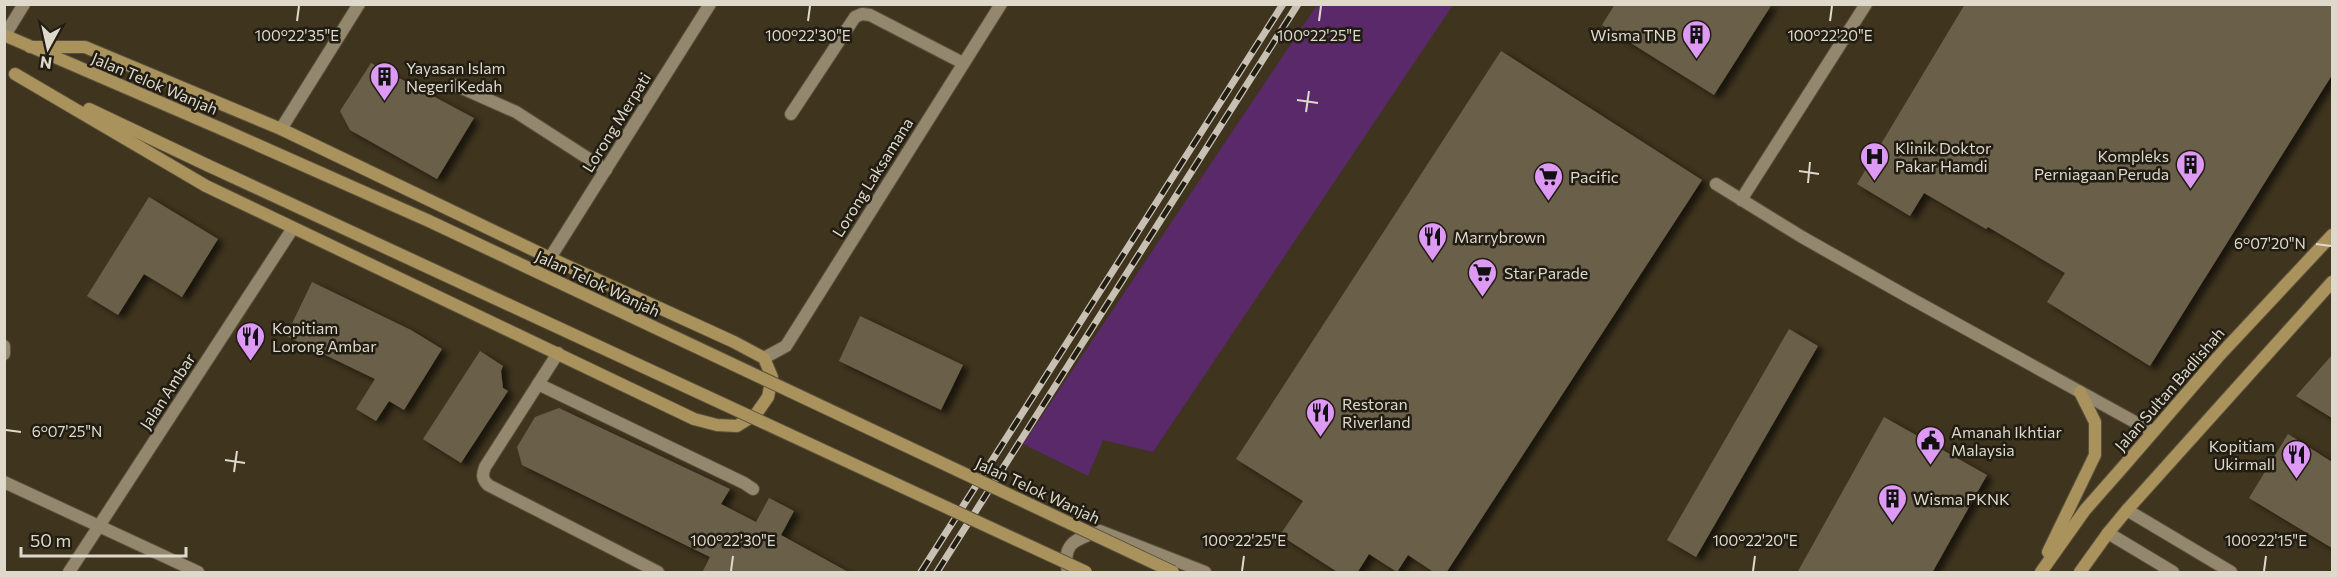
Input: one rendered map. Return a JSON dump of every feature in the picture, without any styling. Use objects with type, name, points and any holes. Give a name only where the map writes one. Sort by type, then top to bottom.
[{"type":"main road","name":"Jalan Telok Wanjah","points":[[5,35],[429,221],[1173,573]]},
{"type":"main road","points":[[10,72],[206,186],[694,418],[717,425],[736,426],[756,414],[768,397],[772,377],[764,358],[281,129],[85,47],[30,47]]},
{"type":"main road","points":[[10,72],[1086,573]]},
{"type":"main road","name":"Jalan Sultan Badlishah","points":[[2040,573],[2085,510],[2218,357],[2332,235]]},
{"type":"main road","points":[[2080,573],[2127,510],[2332,282]]},
{"type":"main road","points":[[2040,573],[2095,455],[2095,422],[2080,392]]},
{"type":"street","points":[[5,35],[24,4]]},
{"type":"street","points":[[281,129],[359,4]]},
{"type":"street","name":"Lorong Merpati","points":[[550,258],[710,4]]},
{"type":"street","name":"Lorong Laksamana","points":[[764,358],[786,346],[1001,4]]},
{"type":"street","points":[[1741,200],[1866,4]]},
{"type":"street","points":[[791,114],[855,17],[862,14],[870,15],[963,63]]},
{"type":"street","points":[[455,85],[516,112],[606,170]]},
{"type":"street","points":[[1716,184],[1871,276],[2153,432]]},
{"type":"street","name":"Jalan Ambar","points":[[69,573],[293,228]]},
{"type":"street","points":[[4,346],[4,354]]},
{"type":"street","points":[[558,353],[485,467],[482,477],[484,481],[499,491],[658,573]]},
{"type":"street","points":[[538,384],[753,489]]},
{"type":"street","points":[[4,482],[198,573]]},
{"type":"street","points":[[2127,510],[2232,573]]},
{"type":"street","points":[[1068,573],[1065,560],[1068,550],[1076,539],[1100,531],[1205,573]]},
{"type":"street","points":[[2108,533],[2173,573]]},
{"type":"shaded area","points":[[1317,5],[1453,5],[1153,452],[1103,440],[1088,476],[1023,444]]},
{"type":"building","name":"Wisma TNB","points":[[1615,4],[1772,4],[1714,95],[1602,25]]},
{"type":"building","points":[[1965,4],[2332,4],[2332,75],[2150,366],[2047,302],[2065,273],[1988,227],[1986,229],[1924,193],[1910,216],[1857,184]]},
{"type":"building","name":"Star Parade","points":[[1501,51],[1702,180],[1446,573],[1435,573],[1408,555],[1397,572],[1369,554],[1357,573],[1339,573],[1280,535],[1303,501],[1236,459]]},
{"type":"building","points":[[371,63],[474,118],[437,179],[350,130],[340,111]]},
{"type":"building","points":[[149,197],[218,239],[182,297],[144,274],[118,315],[87,296]]},
{"type":"building","points":[[312,282],[411,330],[442,349],[404,410],[389,401],[376,421],[356,409],[375,379],[286,336]]},
{"type":"building","points":[[860,316],[963,365],[941,410],[839,361]]},
{"type":"building","points":[[1789,329],[1818,346],[1696,557],[1667,540]]},
{"type":"building","points":[[480,351],[503,366],[501,371],[503,388],[508,391],[461,463],[423,439]]},
{"type":"building","points":[[2332,355],[2332,418],[2296,396]]},
{"type":"building","points":[[559,408],[730,489],[721,504],[756,522],[769,498],[794,511],[781,535],[850,573],[702,573],[710,557],[522,465],[517,447],[535,417]]},
{"type":"building","name":"Wisma PKNK","points":[[1884,417],[1987,475],[1932,573],[1797,573]]},
{"type":"building","name":"Kopitiam Ukirmall","points":[[2288,434],[2332,462],[2332,548],[2249,498]]},
{"type":"railway","points":[[921,572],[1283,4]]},
{"type":"railway","points":[[937,572],[1298,4]]},
{"type":"place","name":"Wisma TNB","points":[[1697,60]]},
{"type":"place","name":"Yayasan Islam Negeri Kedah","points":[[385,102]]},
{"type":"place","name":"Klinik Doktor Pakar Hamdi","points":[[1874,182]]},
{"type":"place","name":"Kompleks Perniagaan Peruda","points":[[2190,190]]},
{"type":"place","name":"Pacific","points":[[1549,202]]},
{"type":"place","name":"Marrybrown","points":[[1433,262]]},
{"type":"place","name":"Star Parade","points":[[1483,298]]},
{"type":"place","name":"Kopitiam Lorong Ambar","points":[[251,362]]},
{"type":"place","name":"Restoran Riverland","points":[[1321,438]]},
{"type":"place","name":"Amanah Ikhtiar Malaysia","points":[[1930,466]]},
{"type":"place","name":"Kopitiam Ukirmall","points":[[2296,480]]},
{"type":"place","name":"Wisma PKNK","points":[[1892,524]]}]
